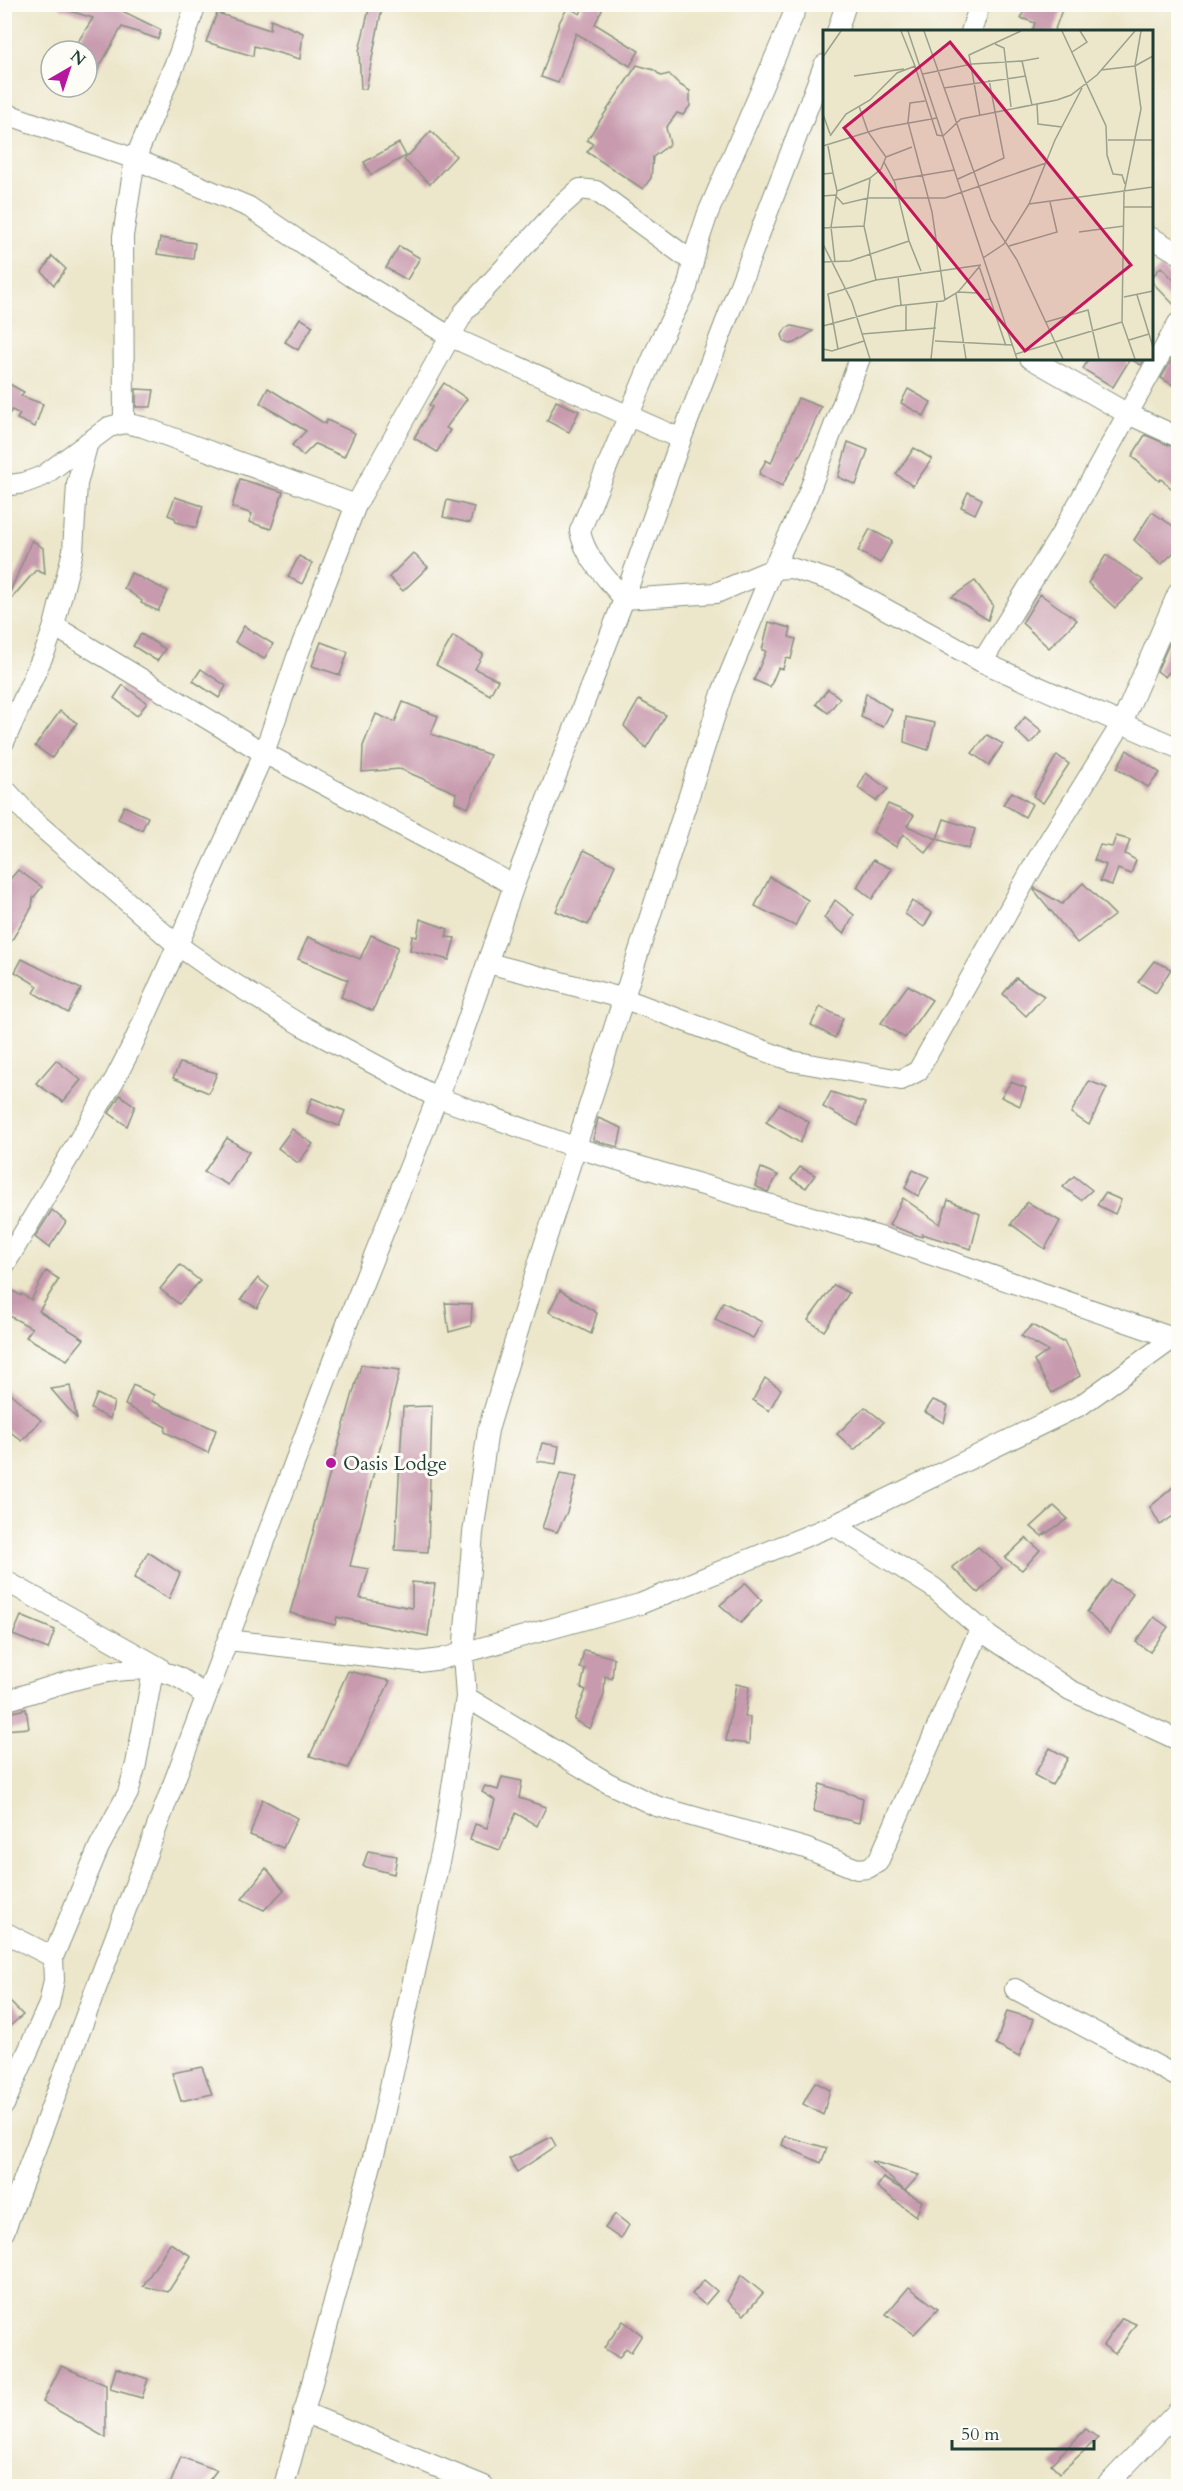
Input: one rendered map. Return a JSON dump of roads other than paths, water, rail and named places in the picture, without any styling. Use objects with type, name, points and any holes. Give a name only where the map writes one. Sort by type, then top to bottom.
[{"type":"street","points":[[123,423],[123,236],[135,159],[179,54],[196,4]]},
{"type":"street","points":[[624,599],[591,559],[582,545],[580,531],[660,341],[687,288],[708,213],[798,4]]},
{"type":"street","points":[[838,30],[846,4]]},
{"type":"street","points":[[972,30],[980,4]]},
{"type":"street","points":[[4,2232],[205,1695],[488,963],[514,885],[624,599],[681,439],[823,70]]},
{"type":"street","points":[[4,113],[135,159],[249,207],[351,276],[449,336],[681,439]]},
{"type":"street","points":[[4,1266],[115,1079],[133,1044],[176,944],[264,753],[297,657],[356,505],[449,336],[471,304],[560,207],[580,189],[596,191],[693,262]]},
{"type":"street","points":[[1153,239],[1179,253]]},
{"type":"street","points":[[982,662],[1063,531],[1179,323]]},
{"type":"street","points":[[284,2487],[381,2128],[444,1839],[466,1696],[463,1654],[473,1533],[488,1430],[723,690],[773,569],[808,494],[859,360]]},
{"type":"street","points":[[1034,360],[1128,414],[1179,437]]},
{"type":"street","points":[[4,486],[24,483],[43,476],[109,427],[123,423],[142,427],[356,505]]},
{"type":"street","points":[[4,742],[46,650],[54,626],[73,551],[77,484],[88,442]]},
{"type":"street","points":[[624,599],[716,593],[773,569],[791,568],[811,572],[836,582],[982,662],[1179,748]]},
{"type":"street","points":[[488,963],[625,999],[792,1061],[902,1080],[909,1077],[918,1071],[1037,860],[1122,723],[1179,593]]},
{"type":"street","points":[[54,626],[264,753],[514,885]]},
{"type":"street","points":[[4,788],[32,819],[176,944],[217,973],[301,1025],[436,1097],[577,1148],[880,1237],[1176,1337]]},
{"type":"street","points":[[228,1640],[419,1662],[463,1654],[640,1604],[834,1525],[1081,1406],[1176,1337]]},
{"type":"street","points":[[834,1525],[934,1588],[990,1636],[1070,1690],[1179,1740]]},
{"type":"street","points":[[4,1580],[205,1695]]},
{"type":"street","points":[[466,1696],[608,1783],[656,1806],[805,1848],[857,1869],[868,1868],[878,1862],[981,1627]]},
{"type":"street","points":[[4,1701],[107,1672],[127,1669],[175,1676]]},
{"type":"street","points":[[4,2105],[48,2004],[54,1980],[52,1958],[99,1847],[128,1793],[136,1764],[153,1671]]},
{"type":"street","points":[[4,1932],[52,1958]]},
{"type":"street","points":[[1015,1989],[1179,2077]]},
{"type":"street","points":[[1106,2487],[1179,2411]]},
{"type":"street","points":[[303,2412],[484,2487]]},
{"type":"place","name":"Oasis Lodge","points":[[331,1463]]}]
